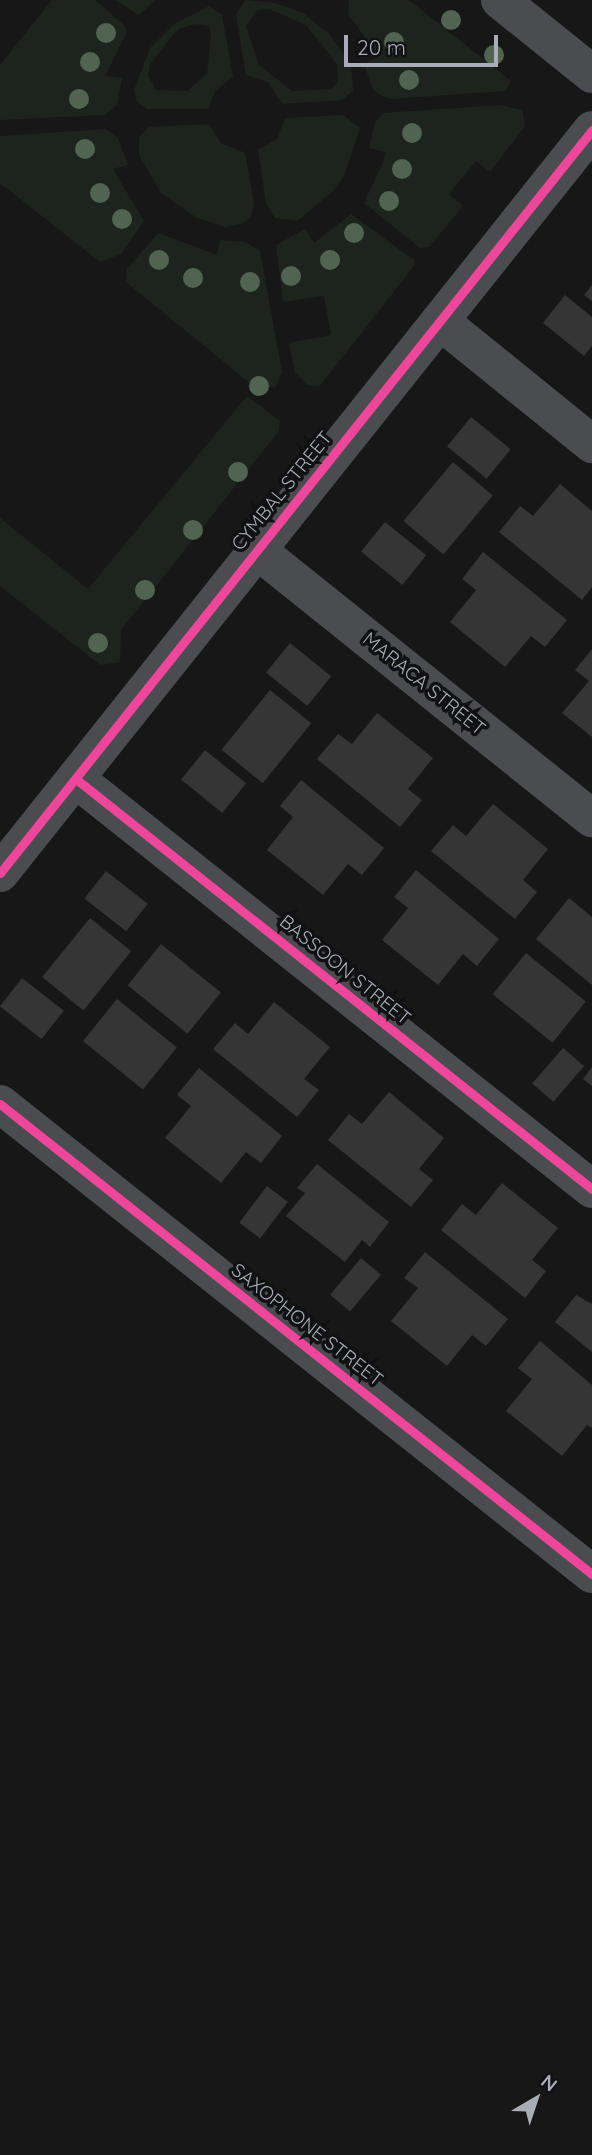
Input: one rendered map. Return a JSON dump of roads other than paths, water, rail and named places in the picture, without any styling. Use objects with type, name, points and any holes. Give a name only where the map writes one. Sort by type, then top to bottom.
[{"type":"street","points":[[500,0],[592,74]]},
{"type":"street","name":"CYMBAL STREET","points":[[0,873],[592,130]]},
{"type":"street","points":[[440,321],[592,444]]},
{"type":"street","name":"MARACA STREET","points":[[257,550],[592,818]]},
{"type":"street","name":"BASSOON STREET","points":[[76,779],[592,1189]]},
{"type":"street","name":"SAXOPHONE STREET","points":[[0,1104],[592,1574]]}]
